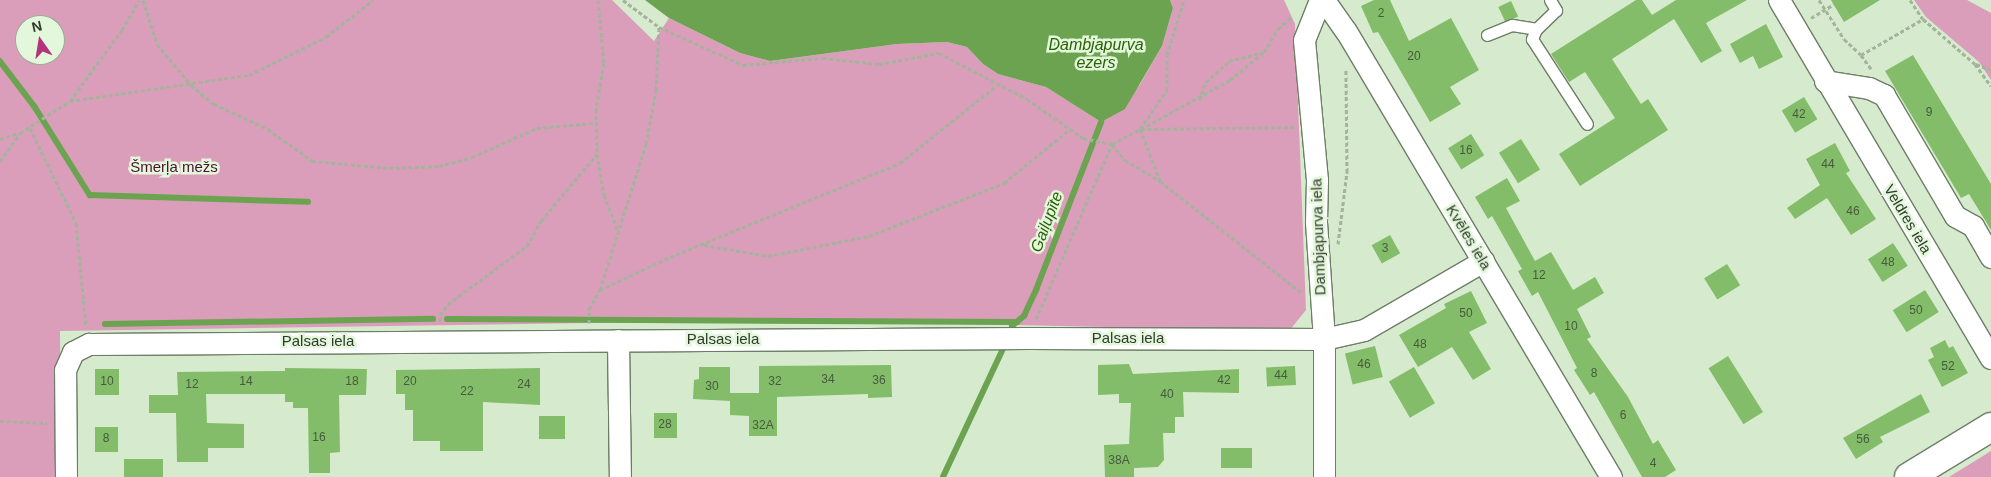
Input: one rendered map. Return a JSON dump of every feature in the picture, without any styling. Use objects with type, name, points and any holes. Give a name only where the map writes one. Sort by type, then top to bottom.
[{"type":"street","name":"Dambjapurva iela","points":[[1320,0],[1304,40],[1317,180],[1320,308],[1324,339],[1324,477]]},
{"type":"street","name":"Kvēles iela","points":[[1324,0],[1346,31],[1611,477]]},
{"type":"street","name":"Veldres iela","points":[[1779,0],[1825,81],[1991,358]]},
{"type":"street","points":[[1825,81],[1879,91],[1955,216],[1973,226],[1991,257]]},
{"type":"street","name":"Palsas iela","points":[[89,344],[1028,338],[1324,339],[1364,330],[1483,261]]},
{"type":"street","points":[[618,340],[620,477]]},
{"type":"street","points":[[66,477],[67,360],[73,352],[89,344]]},
{"type":"street","points":[[1909,477],[1991,427]]},
{"type":"lane","points":[[1550,0],[1556,10],[1536,29],[1532,39],[1587,124]]},
{"type":"lane","points":[[1487,36],[1512,25],[1536,29]]},
{"type":"path","points":[[0,139],[30,128],[70,101],[122,30],[139,0]]},
{"type":"path","points":[[142,0],[157,44],[191,85],[214,104],[268,129],[312,161],[356,167],[439,166],[472,157],[537,128],[596,123]]},
{"type":"path","points":[[70,101],[191,85],[249,75],[326,37],[373,0]]},
{"type":"path","points":[[598,0],[604,63],[596,123],[597,154],[604,196],[619,234]]},
{"type":"path","points":[[623,0],[659,27],[743,65],[822,58],[879,64],[939,54],[1027,98],[1069,130],[1083,138],[1102,144],[1112,144],[1198,100],[1264,52],[1278,29],[1297,12]]},
{"type":"path","points":[[1140,130],[1167,90],[1166,55],[1184,0]]},
{"type":"path","points":[[1819,0],[1844,39],[1862,55],[1878,79],[1879,91]]},
{"type":"path","points":[[1910,0],[1924,19],[1975,64],[1991,86]]},
{"type":"path","points":[[1795,27],[1834,4]]},
{"type":"path","points":[[1862,55],[1924,19]]},
{"type":"path","points":[[589,327],[589,309],[600,290],[646,144],[656,90],[659,27]]},
{"type":"path","points":[[1338,248],[1347,172],[1346,31]]},
{"type":"path","points":[[1198,100],[1206,82],[1229,60],[1264,52]]},
{"type":"path","points":[[1975,64],[1991,70]]},
{"type":"path","points":[[600,290],[702,244],[900,164],[998,85]]},
{"type":"path","points":[[1140,130],[1231,130],[1312,126]]},
{"type":"path","points":[[30,128],[76,223],[89,344]]},
{"type":"path","points":[[702,244],[768,256],[869,236],[1004,183],[1069,130]]},
{"type":"path","points":[[1140,130],[1160,181]]},
{"type":"path","points":[[0,160],[20,133]]},
{"type":"path","points":[[1112,144],[1125,160],[1160,181],[1320,308]]},
{"type":"path","points":[[1028,338],[1112,144]]},
{"type":"path","points":[[440,341],[440,315],[448,304],[527,246],[541,221],[597,154]]},
{"type":"path","points":[[0,421],[66,424]]},
{"type":"green space","name":"Šmerļa mežs","points":[[0,0],[612,0],[654,41],[669,18],[740,53],[770,61],[897,44],[947,42],[967,47],[983,64],[998,74],[1046,87],[1101,122],[1139,86],[1162,46],[1173,8],[1170,0],[1284,0],[1295,24],[1306,310],[1289,331],[780,320],[60,331],[61,477],[0,477]]},
{"type":"green space","points":[[1914,0],[1967,0],[1991,13],[1991,80],[1979,62],[1926,17]]},
{"type":"green space","points":[[1991,451],[1991,477],[1949,477]]},
{"type":"water","name":"Dambjapurva ezers","points":[[645,0],[1170,0],[1173,8],[1162,46],[1125,109],[1101,122],[1046,87],[998,74],[983,64],[967,47],[947,42],[897,44],[770,61],[740,53],[669,18]]},
{"type":"building","points":[[1374,0],[1390,0],[1409,41],[1451,18],[1479,70],[1450,87],[1461,104],[1430,122],[1378,32],[1373,33],[1361,6]]},
{"type":"building","points":[[1636,0],[1642,0],[1652,15],[1676,0],[1747,0],[1706,23],[1722,51],[1701,63],[1674,19],[1612,59],[1641,104],[1648,99],[1668,130],[1580,186],[1559,154],[1615,118],[1585,72],[1569,82],[1551,54]]},
{"type":"building","points":[[1831,0],[1880,0],[1844,22]]},
{"type":"building","points":[[1511,1],[1518,16],[1505,22],[1498,7]]},
{"type":"building","points":[[1766,24],[1783,57],[1759,69],[1753,56],[1740,63],[1730,44]]},
{"type":"building","points":[[1913,55],[1991,184],[1991,230],[1969,194],[1961,198],[1885,71]]},
{"type":"building","points":[[1804,97],[1817,119],[1795,133],[1782,110]]},
{"type":"building","points":[[1471,134],[1484,155],[1461,170],[1448,148]]},
{"type":"building","points":[[1521,139],[1540,170],[1518,183],[1499,153]]},
{"type":"building","points":[[1835,143],[1850,171],[1846,173],[1876,219],[1851,235],[1827,198],[1795,219],[1787,208],[1820,185],[1806,159]]},
{"type":"building","points":[[1507,178],[1520,201],[1506,208],[1535,261],[1551,252],[1573,290],[1595,277],[1604,293],[1577,309],[1591,337],[1587,339],[1628,397],[1653,444],[1658,440],[1676,470],[1665,477],[1642,477],[1594,392],[1590,395],[1574,370],[1577,368],[1538,292],[1532,296],[1518,271],[1522,269],[1492,216],[1488,219],[1475,197]]},
{"type":"building","points":[[1390,235],[1400,253],[1382,264],[1372,245]]},
{"type":"building","points":[[1893,243],[1908,266],[1883,282],[1868,259]]},
{"type":"building","points":[[1727,264],[1740,285],[1717,300],[1704,278]]},
{"type":"building","points":[[1925,290],[1939,312],[1907,332],[1893,310]]},
{"type":"building","points":[[1471,291],[1487,323],[1469,332],[1491,369],[1473,380],[1452,347],[1418,367],[1399,335],[1446,308],[1444,304]]},
{"type":"building","points":[[1945,340],[1949,348],[1953,346],[1968,373],[1942,387],[1928,360],[1934,357],[1930,348]]},
{"type":"building","points":[[1375,346],[1383,377],[1353,385],[1345,353]]},
{"type":"building","points":[[1728,356],[1763,412],[1743,424],[1708,368]]},
{"type":"building","points":[[1129,364],[1133,374],[1239,369],[1239,393],[1183,392],[1184,417],[1175,417],[1175,433],[1163,433],[1164,460],[1158,467],[1134,468],[1134,477],[1105,477],[1104,445],[1129,444],[1131,403],[1119,403],[1119,394],[1098,395],[1098,365]]},
{"type":"building","points":[[891,365],[892,397],[868,398],[868,394],[777,397],[777,436],[749,436],[749,416],[730,415],[730,393],[759,393],[759,366]]},
{"type":"building","points":[[1295,366],[1296,385],[1267,386],[1266,368]]},
{"type":"building","points":[[699,367],[730,367],[730,401],[693,399],[694,380],[699,379]]},
{"type":"building","points":[[1414,367],[1435,403],[1410,418],[1389,382]]},
{"type":"building","points":[[285,368],[367,369],[366,395],[339,395],[340,452],[330,453],[330,473],[309,473],[308,408],[293,408],[293,402],[285,402],[285,394],[206,394],[207,423],[244,424],[244,448],[208,448],[208,462],[177,462],[176,413],[149,413],[149,395],[178,395],[177,372],[285,371]]},
{"type":"building","points":[[540,368],[540,405],[483,402],[483,451],[440,451],[440,441],[413,441],[413,410],[405,410],[405,394],[396,394],[396,370]]},
{"type":"building","points":[[95,369],[119,369],[119,395],[95,395]]},
{"type":"building","points":[[1921,394],[1930,412],[1880,437],[1883,442],[1856,459],[1843,438]]},
{"type":"building","points":[[654,413],[677,413],[677,438],[654,438]]},
{"type":"building","points":[[539,416],[565,416],[565,439],[539,439]]},
{"type":"building","points":[[95,427],[118,427],[118,452],[95,452]]},
{"type":"building","points":[[1221,448],[1252,448],[1252,468],[1221,468]]},
{"type":"building","points":[[124,459],[163,459],[163,477],[124,477]]},
{"type":"waterway","points":[[0,61],[35,107],[90,195],[308,202]]},
{"type":"waterway","name":"Gaiļupīte","points":[[1012,326],[1024,316],[1036,290],[1101,122]]},
{"type":"waterway","points":[[105,324],[433,319]]},
{"type":"waterway","points":[[447,319],[1017,322]]},
{"type":"waterway","name":"Gaiļupīte","points":[[943,477],[1003,349]]}]
